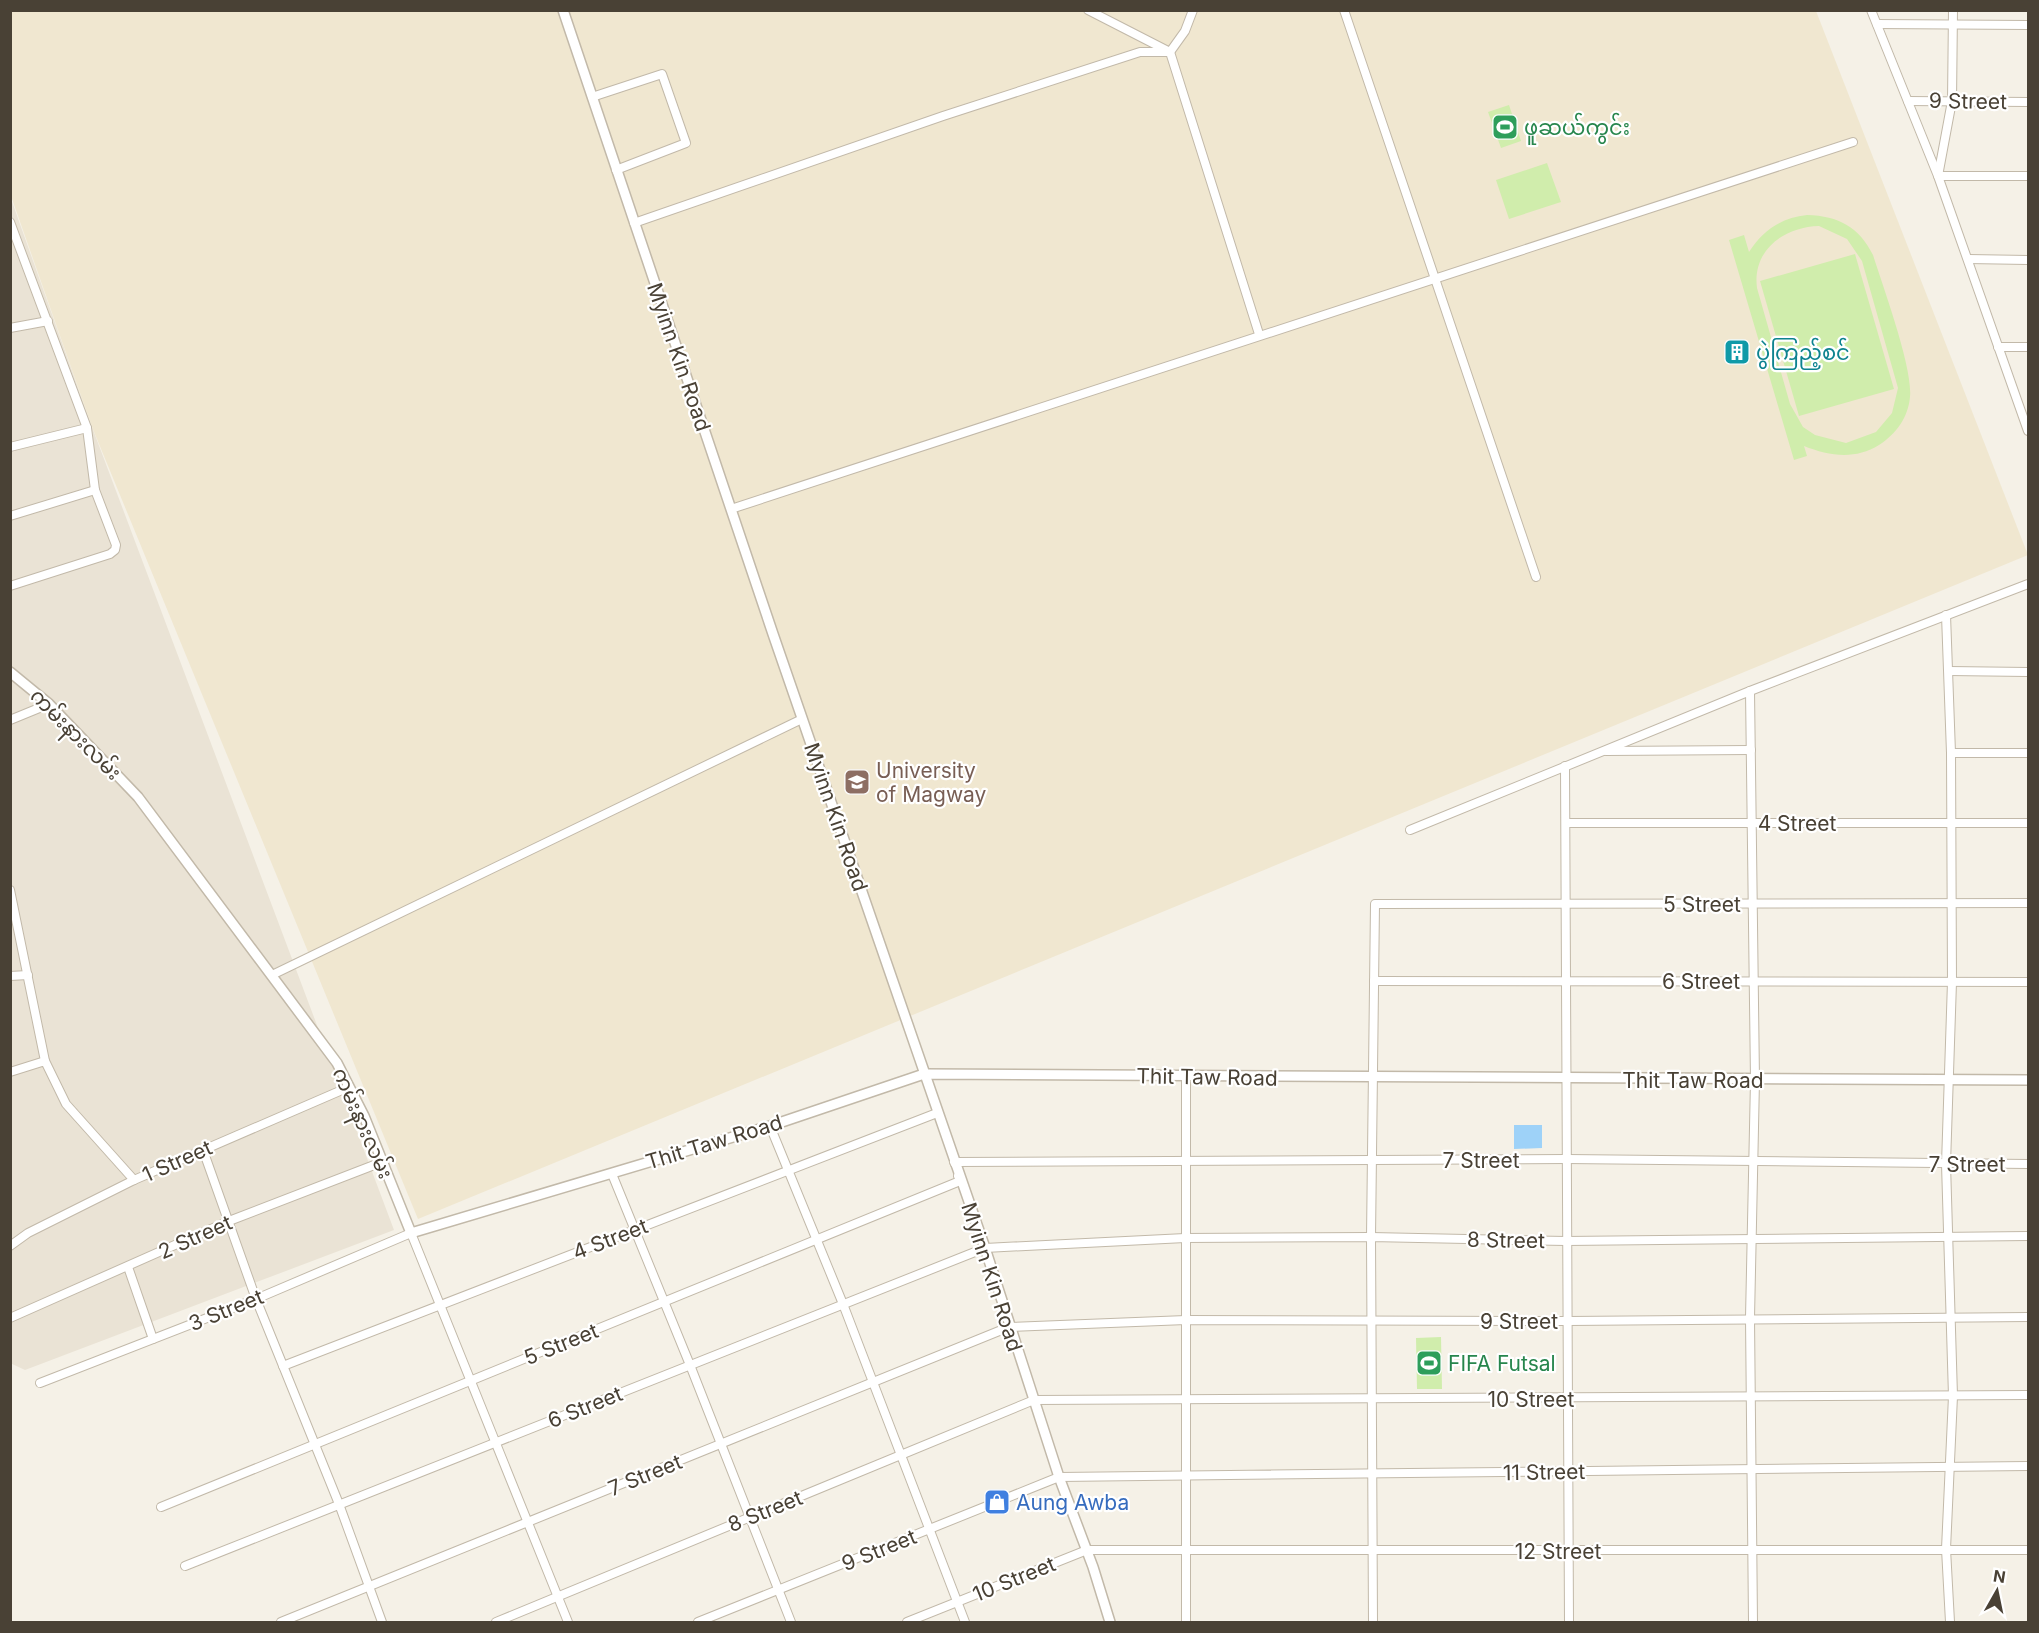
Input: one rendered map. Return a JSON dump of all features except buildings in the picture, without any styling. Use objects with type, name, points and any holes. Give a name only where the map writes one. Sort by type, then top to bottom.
[{"type":"street","name":"Myinn Kin Road","points":[[562,10],[954,1162]]},
{"type":"street","points":[[1088,10],[1170,52],[1259,334]]},
{"type":"street","points":[[1170,52],[1185,31],[1193,10]]},
{"type":"street","points":[[1344,10],[1536,577]]},
{"type":"street","points":[[1871,10],[1938,176],[2028,431]]},
{"type":"street","points":[[1938,176],[1952,101],[1953,10]]},
{"type":"street","points":[[1877,24],[2028,25]]},
{"type":"street","points":[[634,223],[943,116],[1140,52],[1170,52]]},
{"type":"street","points":[[592,97],[662,74],[686,143],[616,170]]},
{"type":"street","name":"9 Street","points":[[1908,101],[2028,102]]},
{"type":"street","points":[[731,509],[1435,276],[1853,142]]},
{"type":"street","points":[[1938,176],[2028,176]]},
{"type":"street","points":[[10,222],[87,428],[95,490],[116,545],[115,550],[10,586]]},
{"type":"street","points":[[1968,259],[2028,260]]},
{"type":"street","points":[[10,328],[48,321]]},
{"type":"street","points":[[1998,347],[2028,347]]},
{"type":"street","points":[[10,447],[87,428]]},
{"type":"street","points":[[10,516],[95,490]]},
{"type":"street","points":[[1410,830],[1750,691],[2028,584]]},
{"type":"street","points":[[1947,615],[1952,903],[1952,982],[1946,1164],[1953,1396],[1947,1466],[1946,1549],[1950,1623]]},
{"type":"street","points":[[1949,671],[2028,672]]},
{"type":"street","name":"ကမ်းနားလမ်း","points":[[10,672],[49,704],[138,797],[337,1063],[382,1162],[469,1381],[497,1442],[568,1623]]},
{"type":"street","points":[[1750,691],[1755,1080],[1750,1318],[1753,1623]]},
{"type":"street","points":[[10,720],[49,704]]},
{"type":"street","points":[[272,975],[802,719]]},
{"type":"street","points":[[1602,752],[1751,750]]},
{"type":"street","points":[[1951,753],[2028,753]]},
{"type":"street","points":[[1565,766],[1569,1623]]},
{"type":"street","name":"4 Street","points":[[1566,823],[2028,823]]},
{"type":"street","points":[[10,890],[45,1060],[66,1104],[134,1180]]},
{"type":"street","name":"5 Street","points":[[1374,981],[1375,904],[2028,903]]},
{"type":"street","points":[[10,976],[28,975]]},
{"type":"street","points":[[1372,1623],[1371,1237],[1374,981]]},
{"type":"street","name":"6 Street","points":[[1374,981],[2028,982]]},
{"type":"street","points":[[10,1072],[45,1060]]},
{"type":"street","name":"Thit Taw Road","points":[[411,1233],[770,1126],[924,1074],[2028,1080]]},
{"type":"street","points":[[1186,1077],[1186,1623]]},
{"type":"street","name":"1 Street","points":[[10,1246],[28,1233],[134,1180],[349,1087]]},
{"type":"street","name":"4 Street","points":[[282,1366],[937,1113]]},
{"type":"street","points":[[770,1126],[843,1304],[965,1623]]},
{"type":"street","points":[[203,1150],[256,1299],[339,1504],[382,1623]]},
{"type":"street","name":"7 Street","points":[[954,1162],[1567,1160],[2028,1164]]},
{"type":"street","name":"2 Street","points":[[11,1319],[229,1221],[382,1162]]},
{"type":"street","points":[[954,1162],[960,1181]]},
{"type":"street","points":[[612,1174],[791,1623]]},
{"type":"street","name":"Myinn Kin Road","points":[[960,1181],[985,1248],[1009,1327],[1059,1477],[1087,1550],[1110,1623]]},
{"type":"street","name":"5 Street","points":[[161,1507],[960,1181]]},
{"type":"street","name":"3 Street","points":[[40,1383],[256,1299],[411,1233]]},
{"type":"street","name":"8 Street","points":[[985,1248],[1185,1238],[1371,1237],[1566,1241],[2028,1236]]},
{"type":"street","name":"6 Street","points":[[185,1566],[985,1248]]},
{"type":"street","points":[[128,1267],[153,1339]]},
{"type":"street","name":"9 Street","points":[[1009,1327],[1186,1320],[1568,1321],[2028,1317]]},
{"type":"street","name":"7 Street","points":[[281,1623],[1009,1327]]},
{"type":"street","name":"10 Street","points":[[1034,1400],[2028,1395]]},
{"type":"street","name":"8 Street","points":[[496,1623],[1034,1400]]},
{"type":"street","name":"11 Street","points":[[1059,1477],[2028,1466]]},
{"type":"street","name":"9 Street","points":[[698,1623],[1059,1477]]},
{"type":"street","name":"10 Street","points":[[907,1623],[1087,1550]]},
{"type":"street","name":"12 Street","points":[[1087,1550],[2028,1550]]},
{"type":"shaded area","name":"University of Magway","points":[[10,11],[1816,11],[2028,555],[418,1219],[92,427],[11,196]]},
{"type":"shaded area","points":[[10,196],[92,427],[394,1230],[25,1370],[10,1363]]},
{"type":"green space","name":"ဖူဆယ်ကွင်း","points":[[1509,105],[1521,141],[1501,148],[1488,112]]},
{"type":"green space","points":[[1547,163],[1561,202],[1509,219],[1496,180]]},
{"type":"green space","points":[[1807,215],[1829,218],[1847,225],[1861,237],[1873,255],[1902,348],[1910,384],[1907,412],[1891,436],[1879,445],[1861,453],[1832,454],[1804,446],[1807,456],[1794,460],[1729,240],[1744,235],[1749,252],[1760,237],[1774,226]],"holes":[[[1819,226],[1847,239],[1862,261],[1898,388],[1892,413],[1876,432],[1846,443],[1815,435],[1803,427],[1790,404],[1757,288],[1757,274],[1765,252],[1773,243],[1794,231]]]},
{"type":"green space","points":[[1855,254],[1894,389],[1799,416],[1760,281]]},
{"type":"green space","name":"FIFA Futsal","points":[[1441,1337],[1442,1389],[1417,1389],[1416,1338]]},
{"type":"water","points":[[1514,1125],[1542,1125],[1542,1148],[1514,1149]]},
{"type":"place","name":"ဖူဆယ်ကွင်း","points":[[1505,127]]},
{"type":"place","name":"ပွဲကြည့်စင်","points":[[1737,352]]},
{"type":"place","name":"University of Magway","points":[[857,782]]},
{"type":"place","name":"FIFA Futsal","points":[[1429,1363]]},
{"type":"place","name":"Aung Awba","points":[[997,1502]]}]
